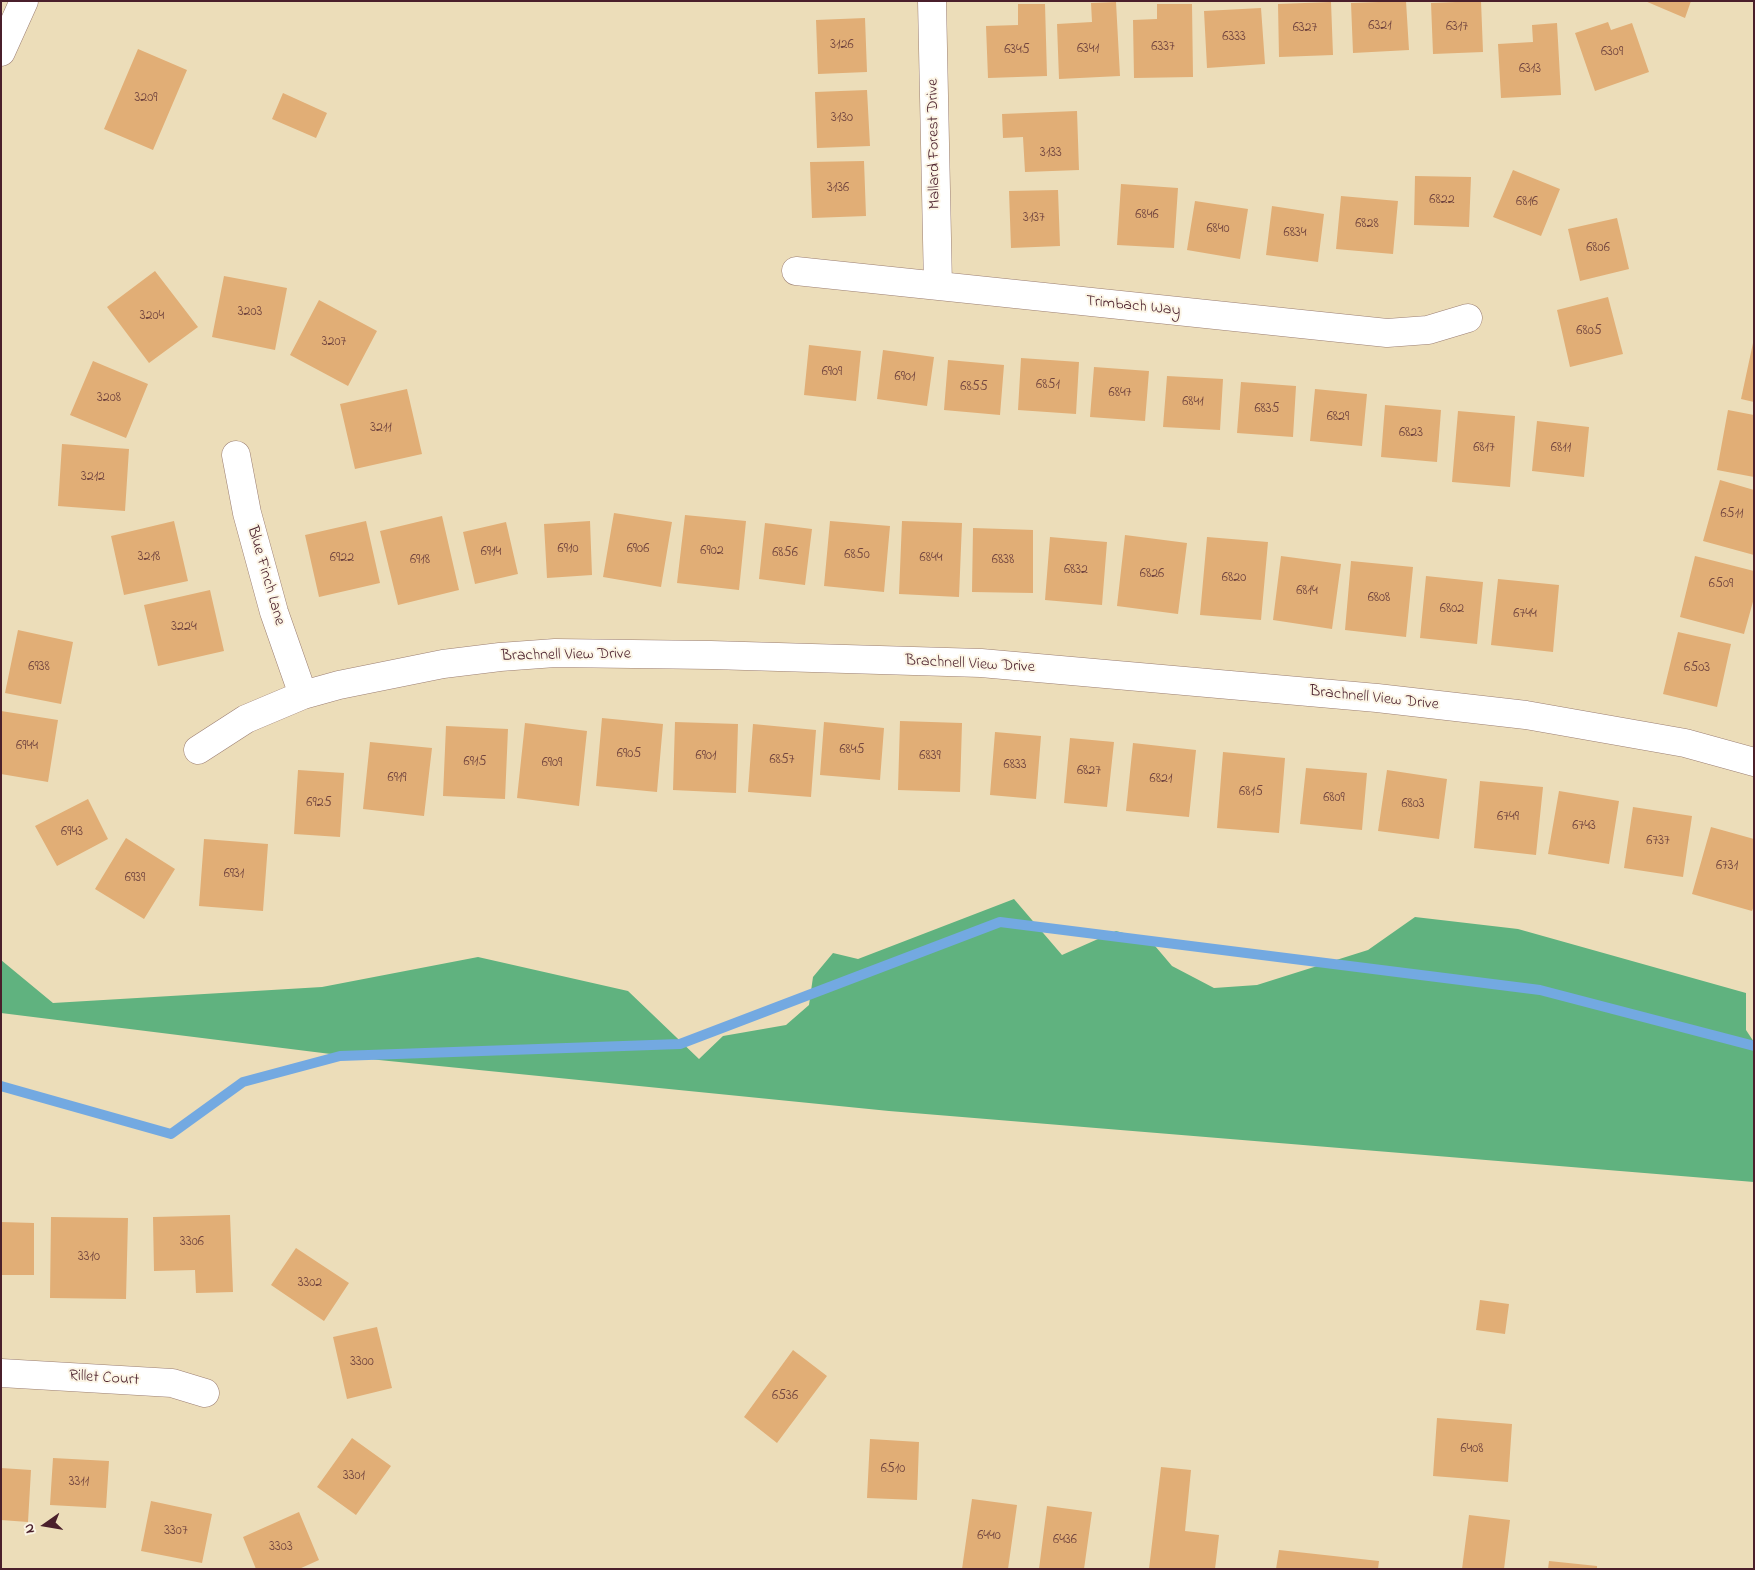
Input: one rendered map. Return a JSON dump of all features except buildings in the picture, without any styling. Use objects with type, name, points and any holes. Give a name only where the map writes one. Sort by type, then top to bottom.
[{"type":"street","points":[[1,52],[24,1]]},
{"type":"street","name":"Mallard Forest Drive","points":[[932,1],[938,286]]},
{"type":"street","name":"Trimbach Way","points":[[796,271],[1387,333],[1428,330],[1468,318]]},
{"type":"street","name":"Blue Finch Lane","points":[[236,455],[247,513],[271,603],[303,695]]},
{"type":"street","name":"Brachnell View Drive","points":[[198,750],[246,719],[303,695],[339,685],[443,664],[555,653],[711,655],[981,663],[1377,698],[1526,715],[1685,743],[1754,762]]},
{"type":"street","name":"Rillet Court","points":[[1,1373],[172,1383],[204,1393]]},
{"type":"green space","points":[[1014,899],[1062,955],[1116,931],[1150,940],[1172,966],[1214,988],[1257,985],[1368,950],[1415,917],[1518,929],[1746,993],[1746,1030],[1754,1042],[1754,1182],[889,1111],[379,1060],[1,1013],[1,960],[53,1003],[322,987],[478,957],[628,991],[699,1059],[723,1036],[786,1025],[809,1005],[813,977],[833,953],[858,959]]},
{"type":"waterway","points":[[1,1086],[171,1134],[243,1082],[340,1056],[680,1044],[1000,922],[1540,990],[1754,1046]]}]
